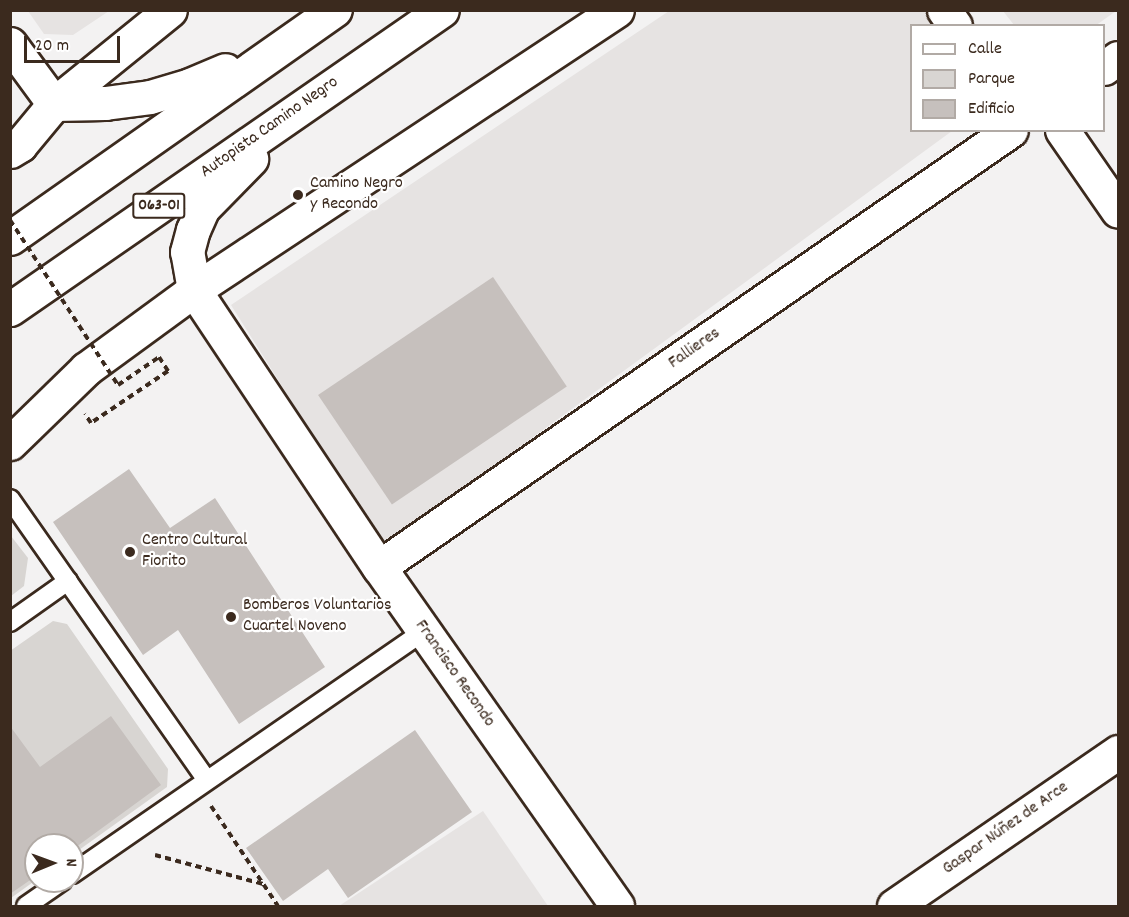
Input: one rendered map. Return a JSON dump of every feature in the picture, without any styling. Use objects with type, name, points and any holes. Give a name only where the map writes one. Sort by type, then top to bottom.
[{"type":"main road","points":[[10,151],[20,145],[54,104],[170,10]]},
{"type":"main road","points":[[10,238],[335,10]]},
{"type":"main road","name":"Autopista Camino Negro","points":[[10,309],[442,10]]},
{"type":"main road","points":[[10,443],[86,369],[195,290],[617,10]]},
{"type":"main road","points":[[944,10],[954,24]]},
{"type":"main road","points":[[10,44],[54,104]]},
{"type":"main road","points":[[54,104],[105,103],[150,97],[190,85],[284,45]]},
{"type":"main road","points":[[1105,67],[1119,58]]},
{"type":"main road","points":[[195,290],[188,252],[193,230],[203,208],[307,102]]},
{"type":"main road","name":"Fallieres","points":[[379,567],[1008,132]]},
{"type":"main road","points":[[1063,132],[1119,211]]},
{"type":"main road","name":"Francisco Recondo","points":[[195,290],[379,567],[618,906]]},
{"type":"main road","name":"Gaspar Núñez de Arce","points":[[894,906],[1119,752]]},
{"type":"lane","points":[[10,499],[68,581],[202,782]]},
{"type":"lane","points":[[10,622],[68,581]]},
{"type":"lane","points":[[84,866],[424,631]]},
{"type":"lane","points":[[26,906],[45,893]]},
{"type":"path","points":[[10,220],[118,385],[159,357],[168,371],[91,423],[85,414]]},
{"type":"path","points":[[202,782],[278,906]]},
{"type":"path","points":[[155,855],[264,885]]},
{"type":"shaded area","points":[[28,11],[109,11],[73,35],[44,34]]},
{"type":"shaded area","points":[[669,11],[929,11],[940,24],[910,24],[910,132],[951,132],[383,547],[231,305]]},
{"type":"shaded area","points":[[1003,11],[1116,11],[1098,24],[1013,24]]},
{"type":"shaded area","points":[[483,811],[548,906],[339,906]]},
{"type":"green space","points":[[11,536],[28,558],[24,586],[11,596]]},
{"type":"green space","points":[[53,621],[67,624],[168,769],[167,787],[84,846],[84,833],[24,833],[24,889],[11,898],[10,651]]},
{"type":"building","points":[[493,277],[567,386],[392,504],[318,395]]},
{"type":"building","points":[[129,469],[170,528],[215,498],[325,667],[239,724],[178,630],[143,655],[53,522]]},
{"type":"building","points":[[111,716],[161,785],[84,841],[84,833],[24,833],[24,884],[10,894],[10,726],[40,767]]},
{"type":"building","points":[[415,730],[472,812],[348,898],[328,869],[283,901],[246,848]]},
{"type":"place","name":"Camino Negro y Recondo","points":[[298,195]]},
{"type":"place","name":"Centro Cultural Fiorito","points":[[130,552]]},
{"type":"place","name":"Bomberos Voluntarios Cuartel Noveno","points":[[231,617]]}]
